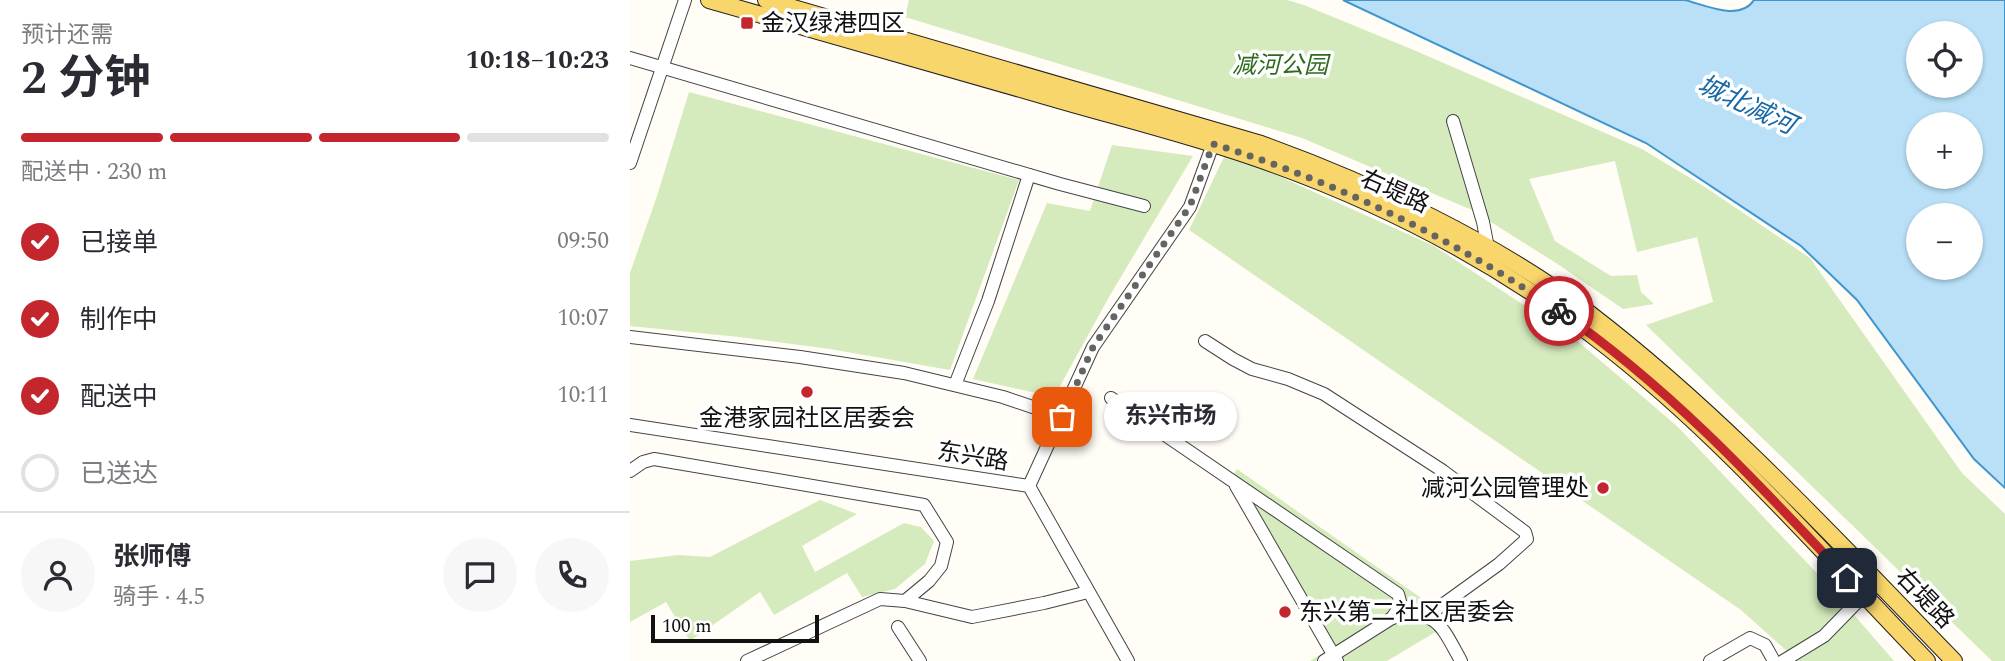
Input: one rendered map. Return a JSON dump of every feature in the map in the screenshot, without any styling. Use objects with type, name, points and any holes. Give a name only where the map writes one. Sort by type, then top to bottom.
[{"type":"main road","name":"右堤路","points":[[709,0],[1213,144],[1291,171],[1433,233],[1573,320],[1651,382],[1704,430],[1927,661]]},
{"type":"main road","name":"右堤路","points":[[766,0],[1261,144],[1391,199],[1488,248],[1588,312],[1723,426],[1954,661]]},
{"type":"street","points":[[630,163],[685,0]]},
{"type":"street","points":[[630,58],[1144,206]]},
{"type":"street","points":[[1452,121],[1483,222],[1488,248]]},
{"type":"street","points":[[1029,486],[1093,347],[1190,206],[1213,144]]},
{"type":"street","points":[[955,385],[988,301],[1029,175]]},
{"type":"street","points":[[630,337],[800,357],[904,373],[1003,397],[1062,417]]},
{"type":"street","points":[[1205,341],[1252,369],[1288,379],[1324,394],[1443,471],[1525,532],[1527,539],[1499,564],[1427,616]]},
{"type":"street","points":[[1111,398],[1234,482],[1398,594],[1401,605],[1392,618],[1332,659],[1234,482]]},
{"type":"street","name":"东兴路","points":[[630,425],[1029,486],[1128,661]]},
{"type":"street","points":[[630,471],[654,458],[924,505],[947,542],[941,566],[929,581],[905,601]]},
{"type":"street","points":[[747,661],[880,599],[905,601],[972,617],[1088,592]]},
{"type":"street","points":[[1783,661],[1824,636],[1864,596]]},
{"type":"street","points":[[1392,618],[1407,615],[1427,616],[1436,621],[1461,661]]},
{"type":"street","points":[[898,627],[920,661]]},
{"type":"street","points":[[1710,661],[1750,638],[1765,645],[1774,661]]},
{"type":"green space","name":"减河公园","points":[[909,0],[1287,0],[1416,51],[1642,149],[1705,187],[1810,258],[1962,473],[2005,514],[2005,661],[1992,661],[1646,325],[1713,302],[1697,237],[1637,252],[1615,161],[1529,179],[1555,241],[1611,276],[1637,275],[1641,292],[1654,304],[1623,309],[1472,210],[1302,138],[905,17]]},
{"type":"green space","points":[[689,92],[1019,180],[950,370],[830,349],[630,326],[630,273]]},
{"type":"green space","points":[[1112,145],[1193,156],[1109,297],[1054,397],[973,379],[1047,203],[1090,211]]},
{"type":"green space","points":[[1225,155],[1434,246],[1574,338],[1677,426],[1829,586],[1894,661],[1798,661],[1741,610],[1189,230]]},
{"type":"green space","points":[[1237,469],[1454,621],[1387,661],[1310,661],[1334,646],[1256,511],[1227,484]]},
{"type":"green space","points":[[820,500],[857,514],[802,546],[815,572],[904,523],[921,527],[934,541],[925,564],[895,589],[862,597],[847,573],[774,615],[760,592],[690,641],[666,602],[630,622],[630,561],[678,555],[710,557]]},
{"type":"water","name":"城北减河","points":[[1343,0],[1685,0],[1731,11],[1748,7],[1754,0],[2005,0],[2005,488],[1974,459],[1857,300],[1801,246],[1646,143]]},
{"type":"way so far","points":[[1062,417],[1093,347],[1190,206],[1213,144],[1291,171],[1433,233],[1559,311]]},
{"type":"place","name":"金汉绿港四区","points":[[747,23]]},
{"type":"place","name":"金港家园社区居委会","points":[[807,392]]},
{"type":"place","name":"东兴市场","points":[[1062,417]]},
{"type":"place","name":"减河公园管理处","points":[[1603,488]]},
{"type":"place","name":"东兴第二社区居委会","points":[[1285,612]]},
{"type":"route","points":[[1559,311],[1662,391],[1746,472],[1847,578]]}]
